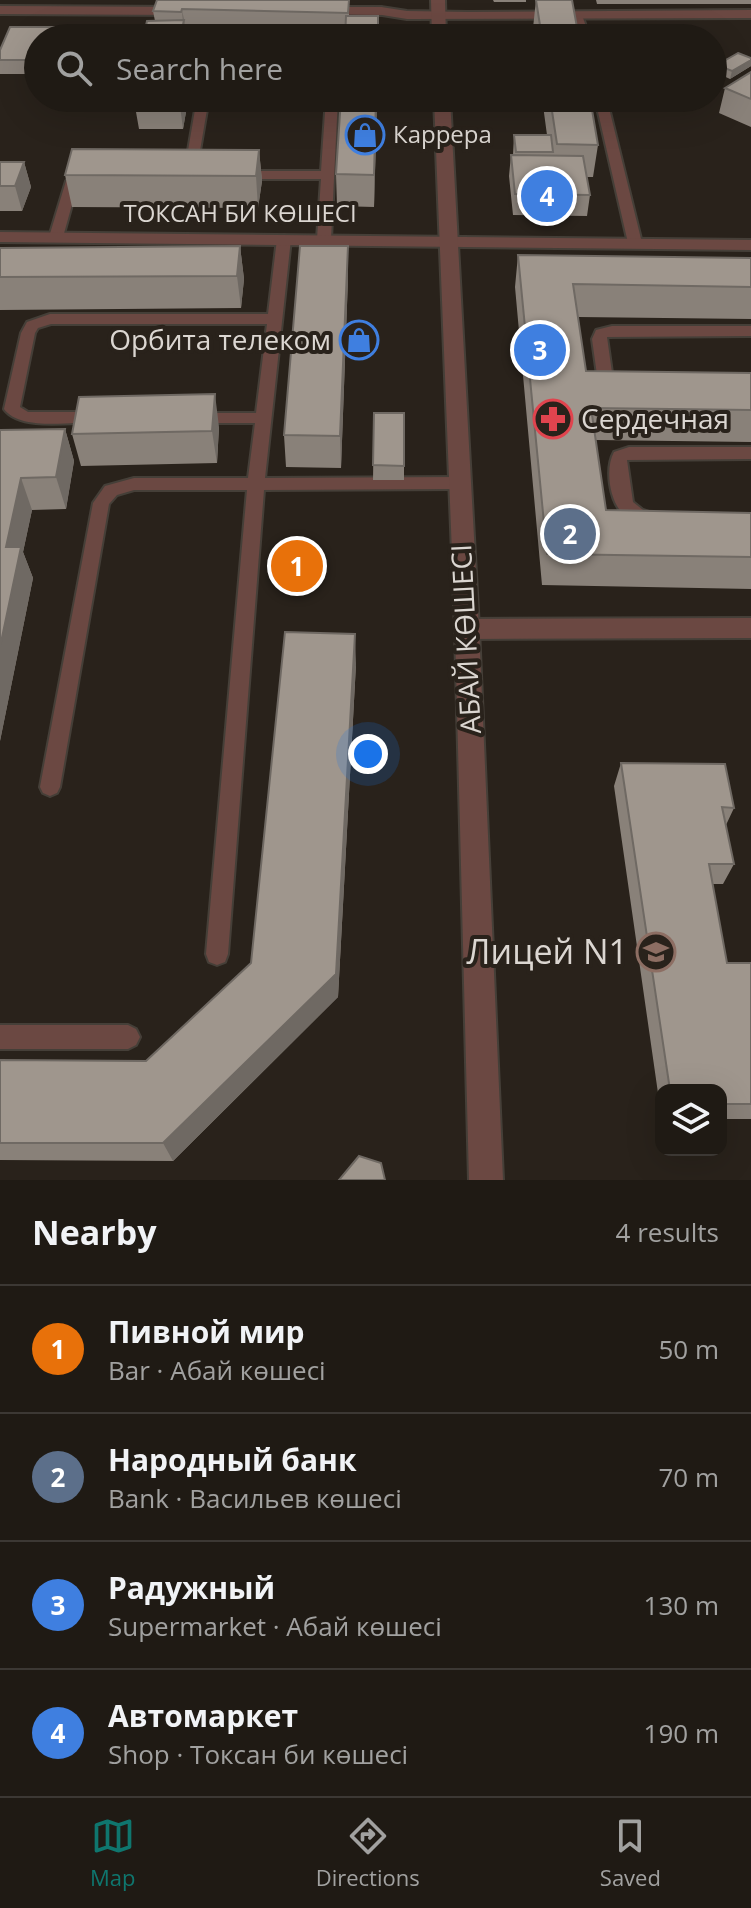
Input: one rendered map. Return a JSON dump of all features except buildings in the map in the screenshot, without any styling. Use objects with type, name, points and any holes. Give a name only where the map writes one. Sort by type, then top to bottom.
[{"type":"street","points":[[304,10],[540,8],[577,15],[751,14]]},
{"type":"street","points":[[0,10],[206,11]]},
{"type":"street","name":"АБАЙ КӨШЕСІ","points":[[443,112],[467,629],[486,1180]]},
{"type":"street","name":"ТОКСАН БИ КӨШЕСІ","points":[[0,237],[635,243]]},
{"type":"street","points":[[635,243],[751,245]]},
{"type":"street","points":[[467,629],[751,628]]},
{"type":"lane","points":[[577,15],[580,24]]},
{"type":"lane","points":[[190,175],[201,112]]},
{"type":"lane","points":[[324,239],[331,112]]},
{"type":"lane","points":[[604,112],[635,243]]},
{"type":"lane","points":[[56,237],[74,178],[101,175]]},
{"type":"lane","points":[[175,175],[204,175]]},
{"type":"lane","points":[[219,175],[327,175]]},
{"type":"lane","points":[[217,954],[256,484],[284,239]]},
{"type":"lane","points":[[106,417],[28,417],[20,416],[12,409],[32,325],[50,319],[274,319]]},
{"type":"lane","points":[[636,391],[616,390],[608,386],[599,339],[601,333],[751,331]]},
{"type":"lane","points":[[185,418],[263,418]]},
{"type":"lane","points":[[661,519],[638,517],[625,508],[617,463],[620,456],[629,453],[751,453]]},
{"type":"lane","points":[[50,787],[104,496],[111,490],[134,484],[458,483]]},
{"type":"lane","points":[[0,1037],[128,1037]]},
{"type":"place","name":"Каррера","points":[[365,135]]},
{"type":"place","name":"Автомаркет","points":[[547,196]]},
{"type":"place","name":"Орбита телеком","points":[[359,340]]},
{"type":"place","name":"Радужный","points":[[540,350]]},
{"type":"place","name":"Сердечная","points":[[553,419]]},
{"type":"place","name":"Народный банк","points":[[570,534]]},
{"type":"place","name":"Пивной мир","points":[[297,566]]},
{"type":"place","name":"Лицей N1","points":[[656,952]]}]
